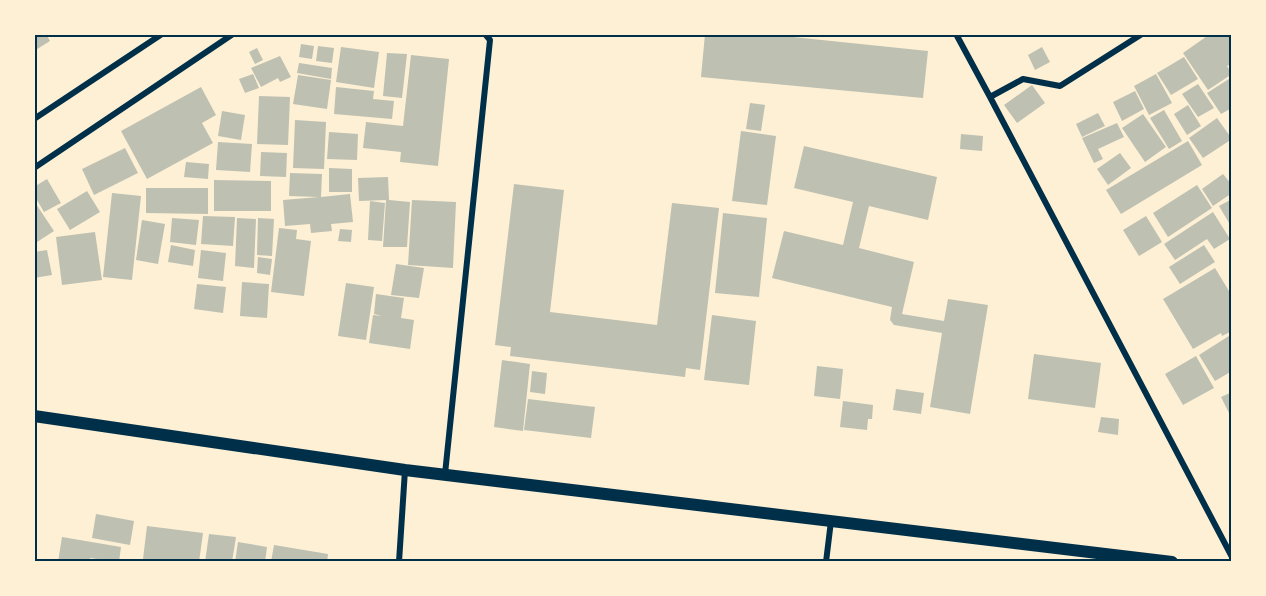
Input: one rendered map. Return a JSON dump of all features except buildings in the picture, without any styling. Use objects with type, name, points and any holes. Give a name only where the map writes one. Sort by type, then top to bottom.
[{"type":"main road","points":[[34,416],[405,470],[1172,561]]},
{"type":"street","points":[[34,119],[162,34]]},
{"type":"street","points":[[34,168],[233,34]]},
{"type":"street","points":[[445,475],[490,40],[484,34]]},
{"type":"street","points":[[956,34],[1232,557]]},
{"type":"street","points":[[990,97],[1023,80],[1060,86],[1142,34]]},
{"type":"street","points":[[399,561],[405,470]]},
{"type":"street","points":[[826,561],[831,521]]}]
